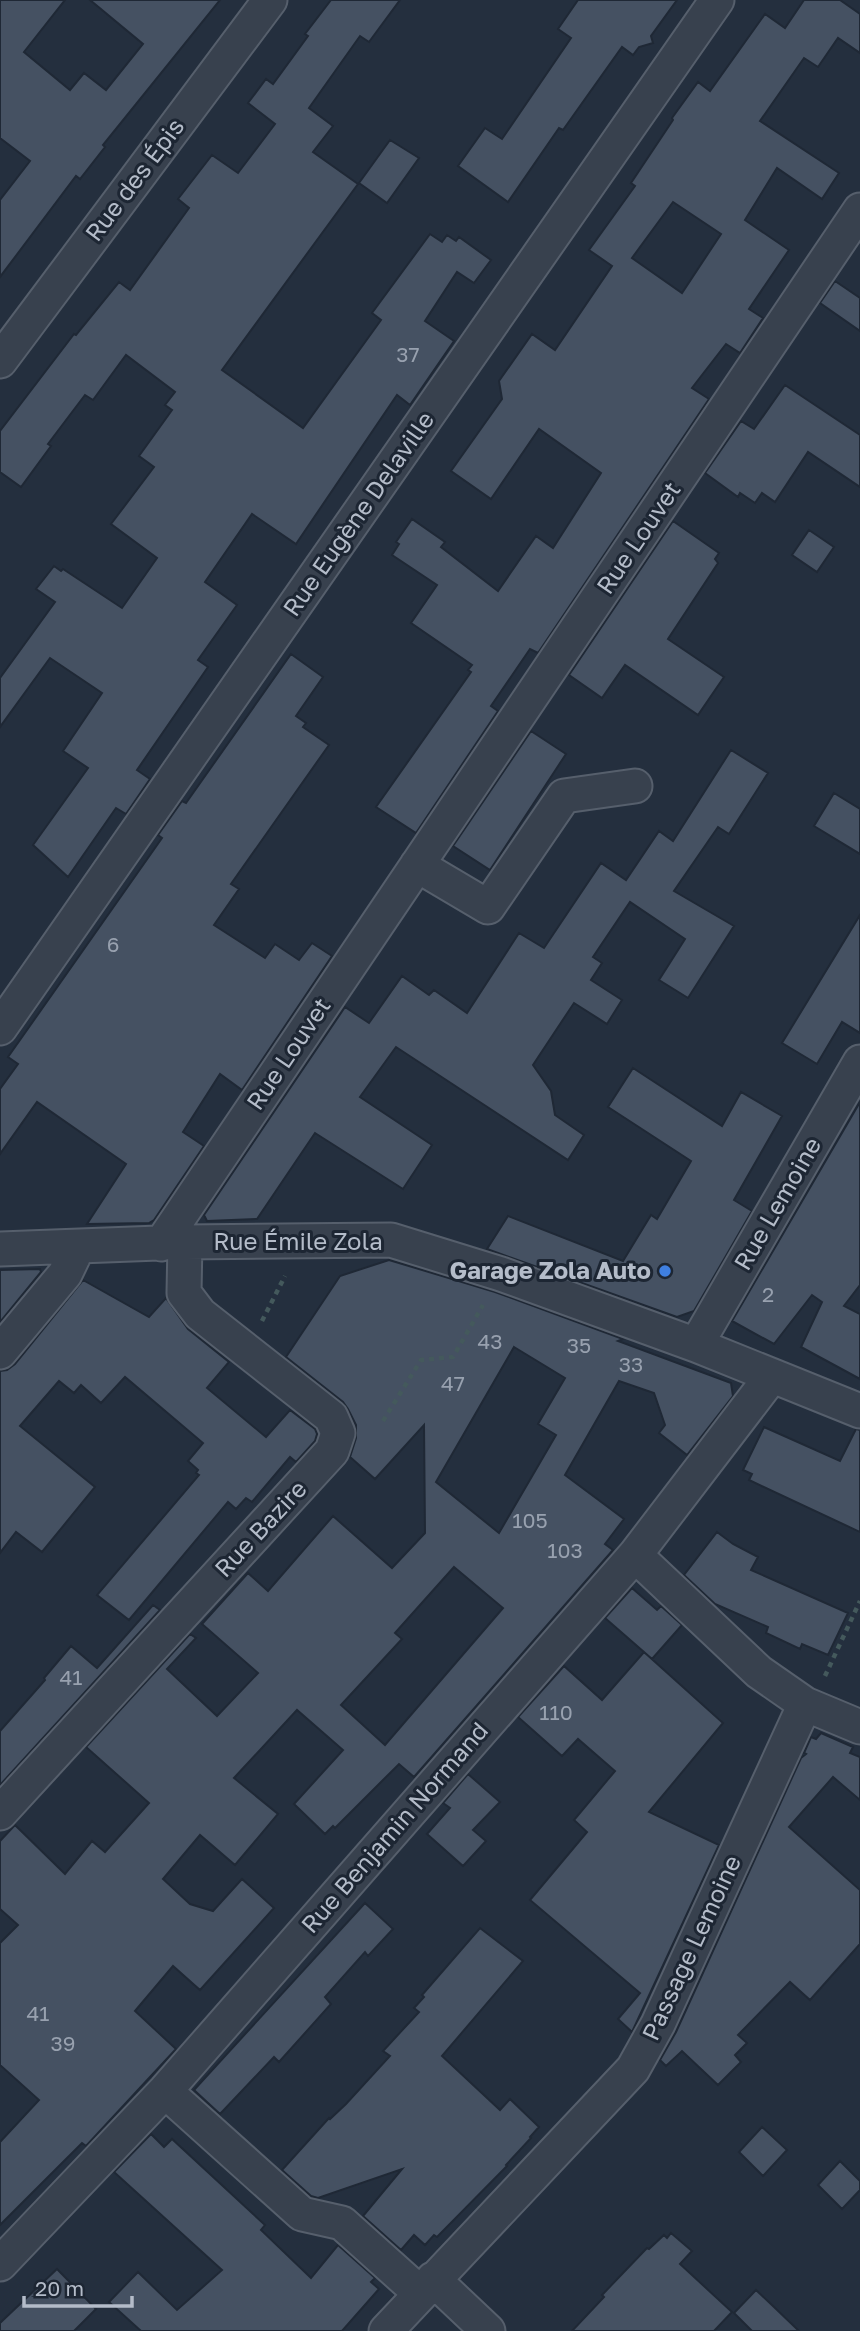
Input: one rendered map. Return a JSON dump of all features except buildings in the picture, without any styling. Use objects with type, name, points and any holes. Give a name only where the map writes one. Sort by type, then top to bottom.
[{"type":"street","name":"Rue des Épis","points":[[0,360],[270,0]]},
{"type":"street","name":"Rue Eugène Delaville","points":[[0,1028],[718,0]]},
{"type":"street","name":"Rue Louvet","points":[[173,1243],[417,865],[860,210]]},
{"type":"street","points":[[417,865],[488,907],[564,796],[635,786]]},
{"type":"street","name":"Rue Lemoine","points":[[696,1345],[860,1062]]},
{"type":"street","name":"Rue Émile Zola","points":[[0,1249],[391,1240],[501,1274],[696,1345],[860,1411]]},
{"type":"street","name":"Rue Bazire","points":[[0,1813],[332,1451],[338,1433],[331,1417],[200,1314],[184,1293],[173,1243]]},
{"type":"street","points":[[0,1352],[65,1274],[78,1247]]},
{"type":"street","name":"Rue Benjamin Normand","points":[[0,2264],[165,2091],[635,1555],[771,1377]]},
{"type":"street","points":[[635,1555],[759,1672],[808,1706],[860,1727]]},
{"type":"street","name":"Passage Lemoine","points":[[386,2331],[633,2070],[658,2024],[808,1706]]},
{"type":"street","points":[[165,2091],[302,2214],[342,2223],[488,2331]]},
{"type":"path","points":[[247,1351],[302,1241]]},
{"type":"path","points":[[383,1420],[421,1360],[453,1357],[501,1274]]},
{"type":"path","points":[[808,1706],[860,1601]]},
{"type":"place","name":"Garage Zola Auto","points":[[665,1271]]}]
